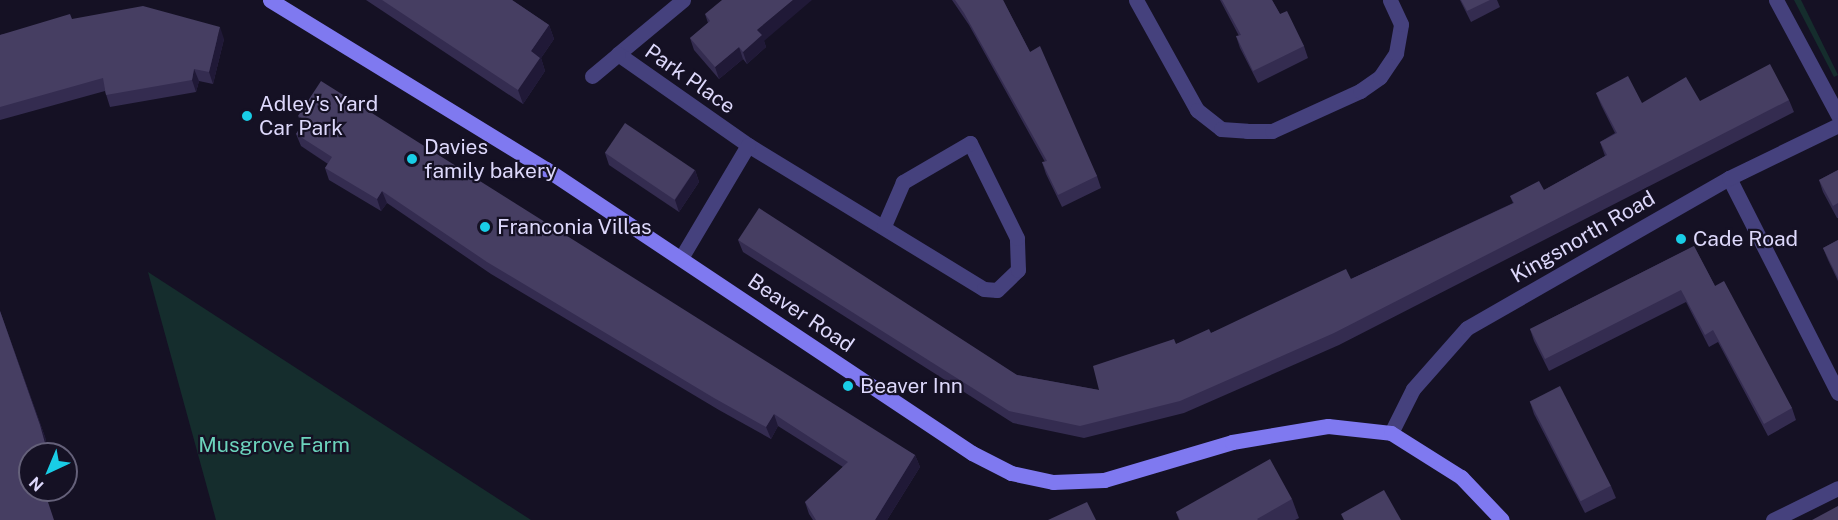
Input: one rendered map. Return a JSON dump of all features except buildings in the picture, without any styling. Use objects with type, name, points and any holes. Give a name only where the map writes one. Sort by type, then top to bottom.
[{"type":"main road","name":"Beaver Road","points":[[270,0],[681,258],[972,453],[1011,473],[1053,482],[1104,480],[1232,442],[1328,426],[1391,433]]},
{"type":"main road","points":[[1391,433],[1461,477],[1502,520]]},
{"type":"street","name":"Park Place","points":[[683,0],[618,54],[748,145],[984,289],[997,290],[1018,270],[1017,238],[970,142],[903,182],[884,226]]},
{"type":"street","points":[[1136,0],[1197,110],[1221,129],[1272,131],[1360,91],[1380,76],[1396,53],[1401,24],[1390,0]]},
{"type":"street","points":[[1776,0],[1838,115]]},
{"type":"street","points":[[592,76],[618,54]]},
{"type":"street","name":"Kingsnorth Road","points":[[1391,433],[1413,389],[1467,328],[1729,178],[1838,125]]},
{"type":"street","points":[[681,258],[748,145]]},
{"type":"street","points":[[1729,178],[1838,393]]},
{"type":"street","points":[[1773,520],[1838,488]]},
{"type":"green space","points":[[1794,0],[1801,0],[1838,75],[1834,77]]},
{"type":"green space","name":"Musgrove Farm","points":[[148,272],[531,520],[216,520]]},
{"type":"place","name":"Adley's Yard Car Park","points":[[247,116]]},
{"type":"place","name":"Davies family bakery","points":[[412,159]]},
{"type":"place","name":"Franconia Villas","points":[[485,227]]},
{"type":"place","name":"Cade Road","points":[[1681,239]]},
{"type":"place","name":"Beaver Inn","points":[[848,386]]}]
